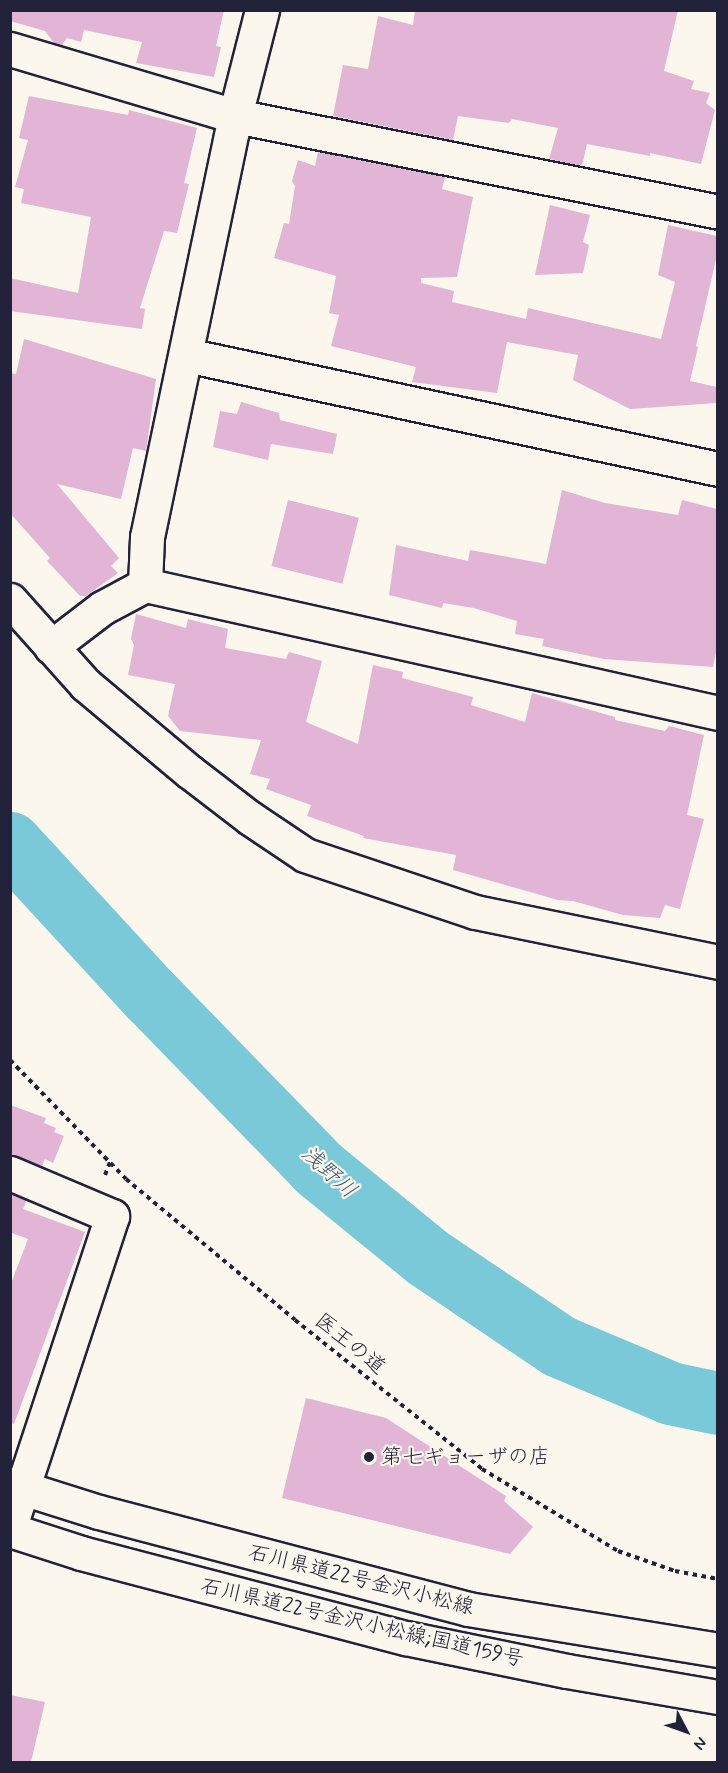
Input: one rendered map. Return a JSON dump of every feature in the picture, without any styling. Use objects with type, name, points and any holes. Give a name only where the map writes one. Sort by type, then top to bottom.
[{"type":"street","points":[[145,585],[147,537],[236,116],[261,10]]},
{"type":"street","points":[[10,49],[236,116],[717,212]]},
{"type":"street","points":[[186,355],[717,469]]},
{"type":"street","points":[[51,647],[102,608],[145,585],[717,713]]},
{"type":"street","points":[[10,600],[85,684],[190,772],[305,855],[475,912],[717,962]]},
{"type":"street","points":[[10,1173],[112,1216],[31,1458],[17,1487],[10,1528]]},
{"type":"street","name":"石川県道22号金沢小松線","points":[[17,1487],[468,1609],[717,1650]]},
{"type":"street","name":"石川県道22号金沢小松線;国道159号","points":[[10,1528],[81,1553],[406,1638],[567,1671],[717,1697]]},
{"type":"path","name":"医王の道","points":[[10,1060],[126,1179],[295,1320],[482,1469],[618,1551],[675,1571],[717,1579]]},
{"type":"building","points":[[10,10],[224,10],[216,46],[221,47],[214,77],[136,63],[142,42],[84,30],[81,42],[67,38],[62,45],[54,43],[45,31],[10,21]]},
{"type":"building","points":[[415,10],[678,10],[664,71],[694,81],[691,89],[710,93],[706,103],[715,110],[701,164],[650,153],[650,156],[587,144],[582,166],[549,159],[558,128],[512,119],[509,123],[458,116],[453,140],[333,116],[343,65],[368,69],[378,16],[413,25]]},
{"type":"building","points":[[29,96],[128,115],[129,110],[197,128],[184,183],[189,184],[177,233],[164,231],[140,308],[145,309],[142,329],[10,311],[10,278],[78,293],[91,217],[21,203],[24,189],[15,187],[28,140],[19,138]]},
{"type":"building","points":[[318,152],[445,177],[442,189],[473,197],[457,277],[421,278],[421,283],[454,291],[452,302],[526,319],[528,308],[661,339],[675,282],[658,275],[668,225],[717,236],[717,255],[690,381],[717,387],[717,403],[630,409],[573,380],[578,355],[507,342],[497,393],[412,382],[416,367],[331,346],[339,315],[329,313],[336,276],[274,258],[284,223],[289,224],[295,186],[292,181],[298,160],[315,166]]},
{"type":"building","points":[[550,205],[590,215],[583,242],[589,245],[583,273],[535,275]]},
{"type":"building","points":[[24,339],[156,379],[146,451],[133,448],[121,499],[57,484],[119,558],[111,566],[118,573],[86,596],[80,596],[47,561],[50,558],[10,513],[10,373],[16,374]]},
{"type":"building","points":[[241,402],[279,413],[280,420],[337,434],[333,454],[271,444],[268,460],[213,447],[220,411],[237,414]]},
{"type":"building","points":[[562,490],[605,503],[678,515],[682,500],[717,509],[717,648],[713,667],[604,659],[542,646],[544,639],[515,634],[517,621],[474,608],[443,603],[442,608],[389,595],[396,545],[468,561],[470,550],[546,564]]},
{"type":"building","points":[[288,500],[359,518],[342,584],[272,566]]},
{"type":"building","points":[[136,614],[186,628],[188,619],[228,629],[225,648],[286,659],[289,652],[322,661],[306,722],[358,744],[373,665],[403,672],[402,678],[473,697],[471,705],[525,722],[532,693],[615,717],[615,720],[665,731],[669,726],[704,735],[687,815],[704,819],[680,909],[665,905],[660,918],[623,915],[573,901],[558,900],[453,870],[456,855],[363,838],[364,836],[307,816],[311,805],[266,789],[270,779],[250,774],[261,740],[180,731],[168,716],[175,684],[128,675],[134,645],[131,639]]},
{"type":"building","points":[[10,1105],[46,1118],[44,1123],[56,1128],[54,1132],[64,1136],[53,1163],[45,1159],[42,1166],[10,1155]]},
{"type":"building","points":[[10,1194],[27,1200],[23,1209],[85,1232],[14,1424],[10,1423],[10,1286],[28,1239],[12,1233],[10,1237]]},
{"type":"building","name":"第七ギョーザの店","points":[[306,1398],[386,1418],[506,1496],[504,1501],[533,1527],[510,1554],[282,1498]]},
{"type":"building","points":[[10,1695],[45,1702],[31,1762],[10,1762]]},
{"type":"waterway","name":"浅野川","points":[[10,843],[150,995],[318,1168],[427,1257],[559,1346],[670,1393],[718,1403]]},
{"type":"place","name":"第七ギョーザの店","points":[[369,1457]]}]
